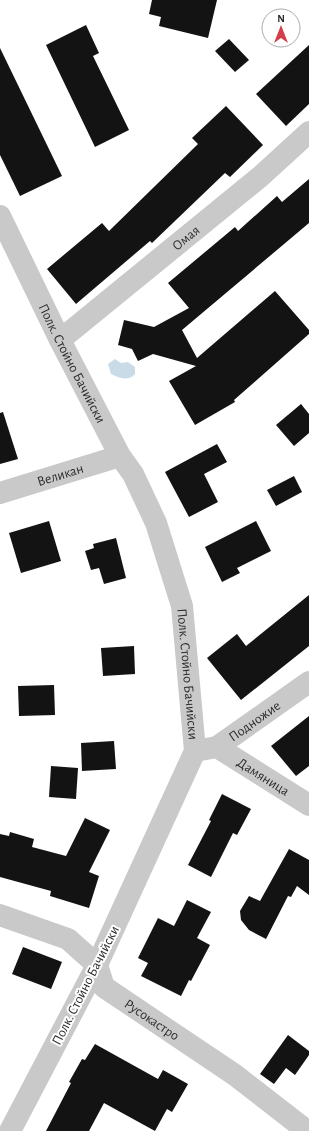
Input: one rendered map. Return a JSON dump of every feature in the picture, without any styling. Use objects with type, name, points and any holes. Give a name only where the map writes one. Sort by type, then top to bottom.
[{"type":"street","name":"Омая","points":[[60,340],[261,176],[309,132]]},
{"type":"street","name":"Полк. Стойно Бачийски","points":[[0,216],[60,340],[120,456],[132,474],[156,523],[182,606],[195,751],[97,965],[10,1131]]},
{"type":"street","name":"Великан","points":[[0,493],[120,456]]},
{"type":"street","name":"Подножие","points":[[195,751],[218,747],[309,682]]},
{"type":"street","name":"Дамяница","points":[[218,747],[309,805]]},
{"type":"street","points":[[0,915],[68,939],[97,965]]},
{"type":"street","name":"Русокастро","points":[[97,965],[104,987],[235,1075],[307,1131]]},
{"type":"water","points":[[115,359],[121,363],[128,362],[135,367],[135,374],[127,379],[111,374],[108,364]]},
{"type":"building","points":[[152,0],[217,0],[208,38],[159,26],[161,17],[149,14]]},
{"type":"building","points":[[86,25],[99,53],[93,56],[129,130],[95,147],[46,45]]},
{"type":"building","points":[[229,39],[249,60],[235,72],[215,51]]},
{"type":"building","points":[[309,45],[309,104],[286,126],[256,94]]},
{"type":"building","points":[[0,48],[62,176],[20,196],[0,155]]},
{"type":"building","points":[[226,106],[263,145],[230,177],[225,173],[152,243],[150,241],[76,304],[47,269],[102,223],[109,231],[198,144],[192,138]]},
{"type":"building","points":[[309,179],[309,223],[182,330],[197,358],[275,291],[309,330],[309,334],[234,400],[235,402],[195,425],[169,381],[196,366],[153,354],[138,361],[132,349],[118,345],[124,320],[154,327],[189,308],[168,283],[235,227],[238,231],[277,196],[282,202]]},
{"type":"building","points":[[301,404],[309,414],[309,433],[294,446],[276,425]]},
{"type":"building","points":[[3,412],[18,459],[0,464],[0,413]]},
{"type":"building","points":[[217,444],[227,462],[204,474],[218,502],[189,517],[165,472]]},
{"type":"building","points":[[294,476],[302,492],[276,506],[267,490]]},
{"type":"building","points":[[49,521],[61,561],[21,573],[9,533]]},
{"type":"building","points":[[256,521],[271,551],[237,568],[240,573],[222,582],[205,547]]},
{"type":"building","points":[[116,538],[126,578],[104,584],[99,568],[91,570],[85,551],[94,548],[93,544]]},
{"type":"building","points":[[309,595],[309,646],[241,700],[207,658],[237,634],[246,646]]},
{"type":"building","points":[[134,646],[135,674],[103,676],[101,648]]},
{"type":"building","points":[[54,685],[55,715],[19,716],[18,686]]},
{"type":"building","points":[[309,716],[309,766],[296,776],[271,746]]},
{"type":"building","points":[[114,741],[116,769],[82,771],[81,743]]},
{"type":"building","points":[[51,766],[78,768],[76,799],[49,797]]},
{"type":"building","points":[[222,794],[251,809],[237,835],[233,833],[211,877],[188,865],[211,821],[209,820]]},
{"type":"building","points":[[85,818],[110,830],[89,872],[99,876],[89,908],[50,896],[51,891],[0,877],[0,834],[9,836],[10,832],[34,839],[32,847],[66,856]]},
{"type":"building","points":[[289,849],[309,860],[309,895],[297,886],[291,897],[288,896],[266,939],[249,930],[241,920],[240,911],[249,896],[260,901]]},
{"type":"building","points":[[187,900],[211,912],[197,938],[210,945],[191,981],[189,980],[181,996],[141,976],[148,963],[138,958],[158,918],[174,926]]},
{"type":"building","points":[[23,947],[62,962],[51,989],[12,974]]},
{"type":"building","points":[[288,1035],[309,1051],[309,1055],[295,1075],[286,1068],[274,1084],[260,1074]]},
{"type":"building","points":[[95,1044],[158,1079],[163,1070],[188,1084],[172,1112],[167,1109],[155,1131],[104,1103],[89,1131],[46,1131],[71,1083],[69,1082],[82,1059],[85,1060]]}]
